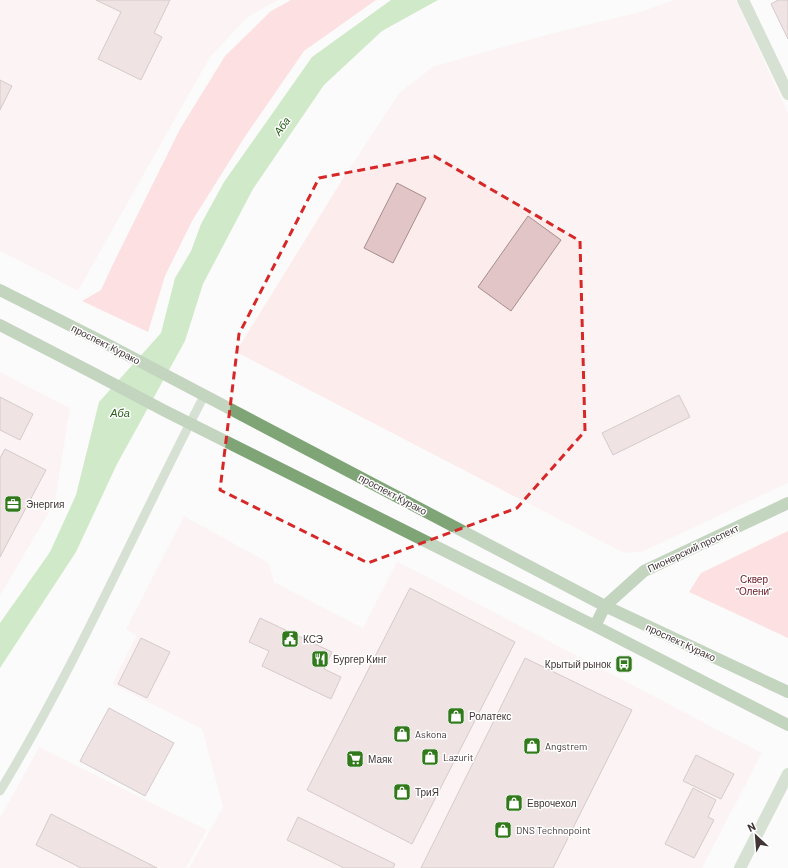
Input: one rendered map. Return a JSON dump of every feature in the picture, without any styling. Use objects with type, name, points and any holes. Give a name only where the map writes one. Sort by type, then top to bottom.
[{"type":"main road","name":"проспект Курако","points":[[0,290],[177,381],[605,606],[788,692]]},
{"type":"main road","points":[[0,325],[165,411],[595,626],[788,725]]},
{"type":"main road","name":"Пионерский проспект","points":[[595,626],[605,606],[644,571],[788,503]]},
{"type":"street","points":[[744,0],[788,94]]},
{"type":"street","points":[[740,868],[788,774]]},
{"type":"lane","points":[[0,791],[22,754],[93,621],[204,396]]},
{"type":"highlighted area","points":[[434,156],[580,241],[585,431],[517,508],[368,563],[220,490],[239,334],[319,178]]},
{"type":"shaded area","points":[[0,0],[278,0],[248,17],[210,57],[78,291],[0,251]]},
{"type":"shaded area","points":[[673,0],[736,0],[788,113],[788,483],[642,552],[624,553],[236,352],[344,177],[399,93],[434,66],[561,31],[640,12]]},
{"type":"shaded area","points":[[0,372],[70,408],[55,502],[0,596]]},
{"type":"shaded area","points":[[184,516],[269,563],[274,582],[363,628],[397,561],[762,753],[702,868],[189,868],[223,807],[202,729],[112,684],[136,636],[126,629]]},
{"type":"shaded area","points":[[39,747],[207,830],[186,868],[0,868],[0,818]]},
{"type":"green space","points":[[291,0],[376,0],[304,51],[246,135],[192,221],[165,276],[148,332],[82,301],[101,290],[180,129],[225,56],[271,11]]},
{"type":"green space","name":"Сквер \"Олени\"","points":[[788,531],[788,638],[689,592],[701,573]]},
{"type":"water","name":"Аба","points":[[391,0],[438,0],[382,31],[324,85],[253,189],[203,284],[185,341],[117,464],[76,552],[0,668],[0,623],[50,552],[76,495],[99,402],[161,333],[175,278],[191,251],[201,224],[224,182],[312,57]]},
{"type":"building","points":[[96,0],[170,0],[154,33],[162,37],[141,80],[98,59],[121,12]]},
{"type":"building","points":[[778,0],[788,0],[788,39],[771,4]]},
{"type":"building","points":[[0,80],[12,86],[0,110]]},
{"type":"building","points":[[397,183],[426,198],[393,263],[364,248]]},
{"type":"building","points":[[528,216],[561,240],[511,311],[478,287]]},
{"type":"building","points":[[679,395],[690,417],[613,455],[602,433]]},
{"type":"building","points":[[0,397],[33,414],[20,440],[0,430]]},
{"type":"building","points":[[5,449],[46,470],[0,557],[0,458]]},
{"type":"building","points":[[410,588],[515,642],[412,844],[307,790]]},
{"type":"building","points":[[260,618],[332,652],[324,669],[341,677],[331,699],[262,666],[269,651],[249,642]]},
{"type":"building","points":[[141,638],[170,652],[147,698],[118,684]]},
{"type":"building","points":[[525,658],[632,710],[553,868],[421,868]]},
{"type":"building","points":[[109,708],[174,743],[145,796],[80,761]]},
{"type":"building","points":[[696,755],[734,774],[721,799],[683,781]]},
{"type":"building","points":[[693,788],[716,800],[708,817],[714,820],[694,858],[665,844]]},
{"type":"building","points":[[51,814],[157,868],[81,868],[36,845]]},
{"type":"building","points":[[298,817],[395,864],[393,868],[344,868],[287,840]]},
{"type":"place","name":"Энергия","points":[[13,504]]},
{"type":"place","name":"КСЭ","points":[[290,639]]},
{"type":"place","name":"Бургер Кинг","points":[[320,659]]},
{"type":"place","name":"Крытый рынок","points":[[624,664]]},
{"type":"place","name":"Ролатекс","points":[[456,716]]},
{"type":"place","name":"Askona","points":[[402,734]]},
{"type":"place","name":"Angstrem","points":[[532,746]]},
{"type":"place","name":"Lazurit","points":[[430,757]]},
{"type":"place","name":"Маяк","points":[[355,759]]},
{"type":"place","name":"ТриЯ","points":[[402,792]]},
{"type":"place","name":"Еврочехол","points":[[514,803]]},
{"type":"place","name":"DNS Technopoint","points":[[503,830]]}]
